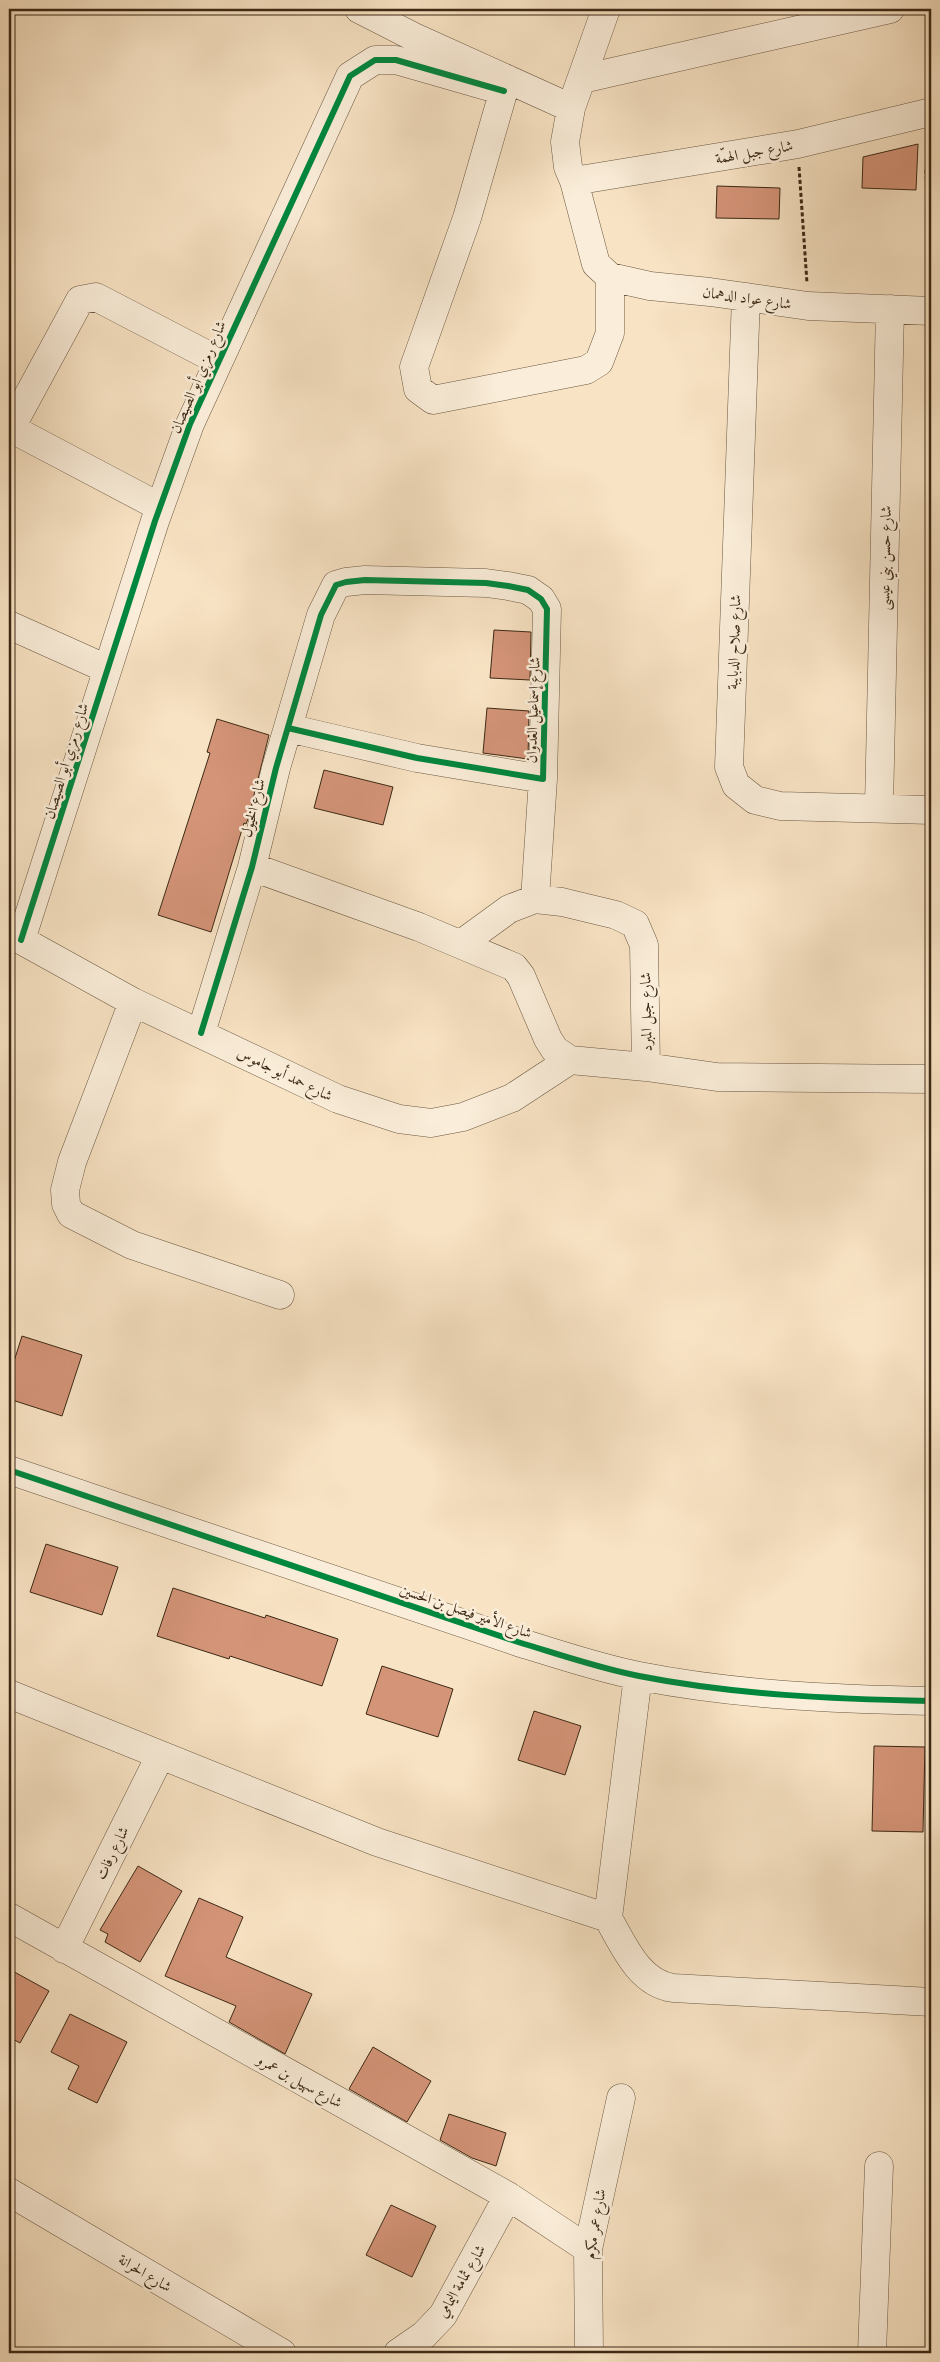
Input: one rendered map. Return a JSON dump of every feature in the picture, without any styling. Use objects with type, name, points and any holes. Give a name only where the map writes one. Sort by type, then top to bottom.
[{"type":"street","points":[[359,9],[506,85],[571,108]]},
{"type":"street","points":[[506,85],[467,218],[414,367],[418,389],[433,400],[586,370],[599,362],[610,334],[610,277],[596,264],[574,181],[568,167],[565,142],[571,108],[606,9]]},
{"type":"street","points":[[582,79],[890,9]]},
{"type":"street","name":"شارع رمزي أبو الصيصان","points":[[15,938],[108,670],[160,508],[190,424],[350,76],[375,60],[396,60],[506,85]]},
{"type":"street","name":"شارع جبل الهمّة","points":[[574,181],[798,144],[931,112]]},
{"type":"street","name":"شارع عواد الدهمان","points":[[610,277],[650,286],[808,306],[931,311]]},
{"type":"street","points":[[160,508],[16,430],[15,420],[80,300],[96,297],[219,361]]},
{"type":"street","name":"شارع صلاح الدبايبة","points":[[746,297],[729,767],[736,784],[755,800],[780,806],[879,807],[931,810]]},
{"type":"street","name":"شارع حسن بني عيسى","points":[[879,807],[890,310]]},
{"type":"street","name":"شارع إسماعيل العدوان","points":[[288,728],[417,758],[543,779],[548,616],[547,609],[541,599],[528,590],[508,586],[461,582],[365,580],[336,585],[333,590]]},
{"type":"street","name":"شارع الخيول","points":[[201,1033],[252,867],[276,768],[321,615],[333,590]]},
{"type":"street","points":[[9,625],[108,670]]},
{"type":"street","points":[[535,899],[543,779]]},
{"type":"street","points":[[252,867],[419,927],[514,967],[521,976],[548,1039],[555,1050],[570,1060],[646,1067]]},
{"type":"street","name":"شارع جبل المبرد","points":[[461,944],[509,909],[535,899],[562,902],[616,915],[635,924],[644,945],[646,1067],[717,1077],[931,1080]]},
{"type":"street","name":"شارع حمد أبو جاموس","points":[[15,938],[133,1002],[338,1099],[399,1120],[431,1123],[463,1117],[512,1098],[570,1060]]},
{"type":"street","points":[[133,1002],[67,1177],[66,1204],[71,1214],[132,1245],[280,1295]]},
{"type":"street","name":"شارع الأمير فيصل بن الحسين","points":[[9,1470],[518,1642],[579,1661],[638,1676],[734,1690],[809,1696],[931,1701]]},
{"type":"street","points":[[638,1676],[608,1918],[627,1952],[643,1973],[651,1981],[662,1986],[931,2002]]},
{"type":"street","points":[[9,1694],[377,1842],[608,1918]]},
{"type":"street","name":"شارع رفات","points":[[64,1950],[160,1756]]},
{"type":"street","name":"شارع سهيل بن عمرو","points":[[9,1917],[64,1950],[508,2196],[588,2249]]},
{"type":"street","name":"شارع عمر مكرم","points":[[589,2353],[588,2249],[620,2098]]},
{"type":"street","points":[[872,2353],[878,2166]]},
{"type":"street","name":"شارع الحرانة","points":[[9,2192],[282,2353]]},
{"type":"street","name":"شارع ثمامة اليمامي","points":[[398,2353],[424,2335],[443,2315],[508,2196]]},
{"type":"path","points":[[931,112],[926,172],[931,261]]},
{"type":"path","points":[[798,144],[808,306]]},
{"type":"building","points":[[918,144],[916,190],[862,188],[863,157]]},
{"type":"building","points":[[717,186],[780,188],[779,219],[716,218]]},
{"type":"building","points":[[494,630],[531,632],[530,680],[490,678]]},
{"type":"building","points":[[487,708],[529,711],[528,759],[483,753]]},
{"type":"building","points":[[217,719],[269,735],[248,819],[246,824],[244,823],[211,932],[158,915],[210,753],[207,752]]},
{"type":"building","points":[[324,770],[393,787],[383,825],[314,808]]},
{"type":"building","points":[[22,1336],[82,1355],[62,1416],[9,1399],[9,1377]]},
{"type":"building","points":[[46,1544],[118,1567],[102,1615],[30,1592]]},
{"type":"building","points":[[173,1588],[265,1618],[266,1615],[338,1639],[322,1686],[230,1656],[229,1659],[157,1636]]},
{"type":"building","points":[[382,1666],[453,1689],[438,1737],[366,1714]]},
{"type":"building","points":[[534,1711],[581,1726],[565,1775],[518,1760]]},
{"type":"building","points":[[874,1746],[925,1747],[923,1832],[872,1831]]},
{"type":"building","points":[[138,1866],[182,1891],[140,1962],[105,1942],[108,1934],[100,1930]]},
{"type":"building","points":[[199,1898],[243,1917],[226,1957],[312,1994],[285,2054],[229,2022],[236,2006],[165,1976]]},
{"type":"building","points":[[9,1969],[49,1991],[20,2043],[9,2037]]},
{"type":"building","points":[[70,2014],[127,2042],[97,2103],[68,2089],[79,2066],[51,2052]]},
{"type":"building","points":[[373,2047],[431,2081],[407,2122],[349,2089]]},
{"type":"building","points":[[449,2114],[506,2133],[496,2166],[472,2158],[440,2140]]},
{"type":"building","points":[[391,2205],[436,2226],[412,2277],[366,2255]]},
{"type":"cycle path","points":[[21,940],[155,521],[190,424],[350,76],[375,60],[396,60],[504,91]]},
{"type":"cycle path","points":[[201,1033],[252,867],[276,768],[321,615],[336,585],[365,580],[486,583],[528,590],[541,599],[547,609],[543,779],[417,758],[288,728]]},
{"type":"cycle path","points":[[9,1470],[518,1642],[608,1669],[711,1688],[748,1692],[858,1699],[931,1701]]}]
